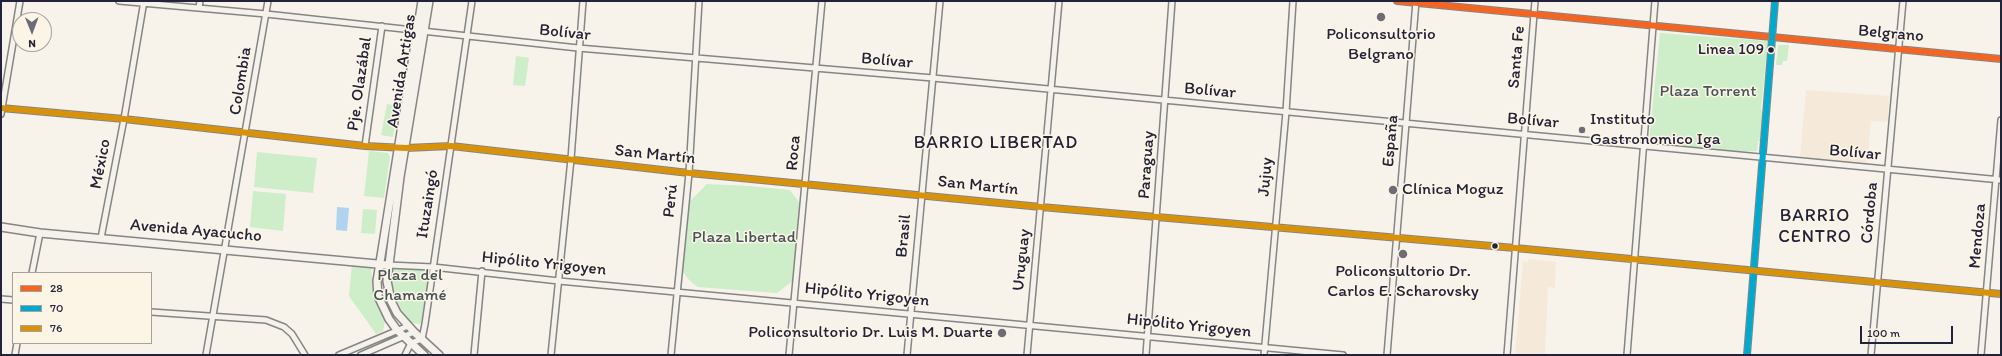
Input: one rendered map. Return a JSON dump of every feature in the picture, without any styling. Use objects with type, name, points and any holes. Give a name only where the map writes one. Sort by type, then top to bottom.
[{"type":"main road","name":"Avenida Artigas","points":[[422,1],[420,31],[406,148],[386,281],[390,301],[397,313],[408,326],[439,355]]},
{"type":"main road","name":"Avenida Artigas","points":[[424,355],[397,330],[382,307],[378,296],[377,281],[398,148],[420,31],[429,1]]},
{"type":"main road","name":"Avenida Ayacucho","points":[[1,227],[40,233],[224,248],[388,265]]},
{"type":"street","points":[[1,110],[20,1]]},
{"type":"street","name":"Bolívar","points":[[119,1],[144,2],[266,14],[382,26],[466,37],[694,59],[933,78],[1888,170],[1999,179]]},
{"type":"street","points":[[199,8],[200,1]]},
{"type":"street","name":"Colombia","points":[[206,355],[224,248],[246,134],[268,1]]},
{"type":"street","name":"Ituzaingó","points":[[422,339],[472,1]]},
{"type":"street","points":[[551,355],[571,159],[578,48],[583,1]]},
{"type":"street","name":"Perú","points":[[671,355],[688,172],[694,59],[699,1]]},
{"type":"street","name":"Roca","points":[[789,355],[822,1]]},
{"type":"street","name":"Brasil","points":[[907,355],[940,1]]},
{"type":"street","name":"Uruguay","points":[[1027,355],[1059,1]]},
{"type":"street","name":"Paraguay","points":[[1146,355],[1172,1]]},
{"type":"street","name":"Jujuy","points":[[1264,355],[1286,112],[1293,1]]},
{"type":"street","name":"Belgrano","points":[[1397,1],[2001,59]]},
{"type":"street","name":"Santa Fe","points":[[1507,355],[1535,1]]},
{"type":"street","points":[[1627,355],[1633,259],[1655,1]]},
{"type":"street","points":[[1747,355],[1776,1]]},
{"type":"street","name":"Córdoba","points":[[1871,355],[1903,1]]},
{"type":"street","name":"México","points":[[101,238],[124,119],[144,2]]},
{"type":"street","name":"España","points":[[1387,355],[1416,2]]},
{"type":"street","name":"Pje. Olazábal","points":[[365,146],[382,26]]},
{"type":"street","name":"San Martín","points":[[1,110],[124,119],[246,134],[365,146],[398,148],[451,146],[688,172],[1041,207],[1397,239],[1515,248],[2001,294]]},
{"type":"street","name":"Mendoza","points":[[1981,355],[1999,179],[2001,120]]},
{"type":"street","points":[[32,272],[40,233]]},
{"type":"street","name":"Hipólito Yrigoyen","points":[[388,265],[433,266],[559,281],[1343,355]]},
{"type":"street","points":[[474,355],[482,271]]},
{"type":"street","points":[[1,299],[12,300]]},
{"type":"street","points":[[152,312],[251,319],[275,324],[292,334],[305,355]]},
{"type":"street","points":[[339,355],[408,326]]},
{"type":"street","points":[[361,355],[414,332]]},
{"type":"street","points":[[405,355],[411,343],[422,339]]},
{"type":"street","points":[[15,355],[17,344]]},
{"type":"shaded area","points":[[1806,90],[1889,96],[1888,122],[1871,121],[1867,164],[1800,157]]},
{"type":"shaded area","points":[[1528,259],[1556,262],[1555,288],[1548,287],[1545,355],[1515,355],[1523,261],[1528,262]]},
{"type":"green space","name":"Plaza Torrent","points":[[1660,33],[1768,41],[1761,109],[1764,117],[1761,141],[1758,141],[1757,151],[1735,152],[1706,146],[1698,149],[1687,148],[1683,144],[1649,141]]},
{"type":"green space","points":[[1778,45],[1789,45],[1787,61],[1783,61],[1782,65],[1776,65]]},
{"type":"green space","points":[[516,56],[529,58],[525,86],[513,85]]},
{"type":"green space","points":[[387,104],[398,106],[393,137],[381,135]]},
{"type":"green space","points":[[369,151],[388,153],[390,157],[384,198],[364,196]]},
{"type":"green space","points":[[257,152],[317,158],[313,193],[254,187]]},
{"type":"green space","name":"Plaza Libertad","points":[[707,184],[790,190],[801,205],[794,280],[777,293],[698,287],[690,281],[682,271],[690,201]]},
{"type":"green space","points":[[253,191],[286,194],[283,231],[250,227]]},
{"type":"green space","points":[[363,209],[377,210],[375,234],[361,233]]},
{"type":"green space","points":[[352,263],[368,265],[371,267],[373,292],[385,321],[383,331],[376,334],[349,296]]},
{"type":"green space","name":"Plaza del Chamamé","points":[[397,267],[429,271],[423,321],[420,324],[412,323],[404,315],[394,297],[391,286],[391,272]]},
{"type":"water","points":[[337,207],[349,208],[347,231],[336,230]]},
{"type":"transit line","name":"28","points":[[1397,1],[2001,59]]},
{"type":"transit line","name":"70","points":[[1747,355],[1775,1]]},
{"type":"transit line","name":"76","points":[[1,108],[124,119],[365,146],[406,148],[451,146],[689,173],[1041,207],[1515,248],[2001,294]]},
{"type":"place","name":"Policonsultorio Belgrano","points":[[1381,17]]},
{"type":"place","name":"Linea 109","points":[[1771,50]]},
{"type":"place","name":"Instituto Gastronomico Iga","points":[[1582,130]]},
{"type":"place","name":"Clínica Moguz","points":[[1393,190]]},
{"type":"place","name":"Policonsultorio Dr. Carlos E. Scharovsky","points":[[1403,254]]},
{"type":"place","name":"Policonsultorio Dr. Luis M. Duarte","points":[[1002,333]]},
{"type":"district","name":"BARRIO LIBERTAD","points":[[996,143]]},
{"type":"district","name":"BARRIO CENTRO","points":[[1815,226]]}]
